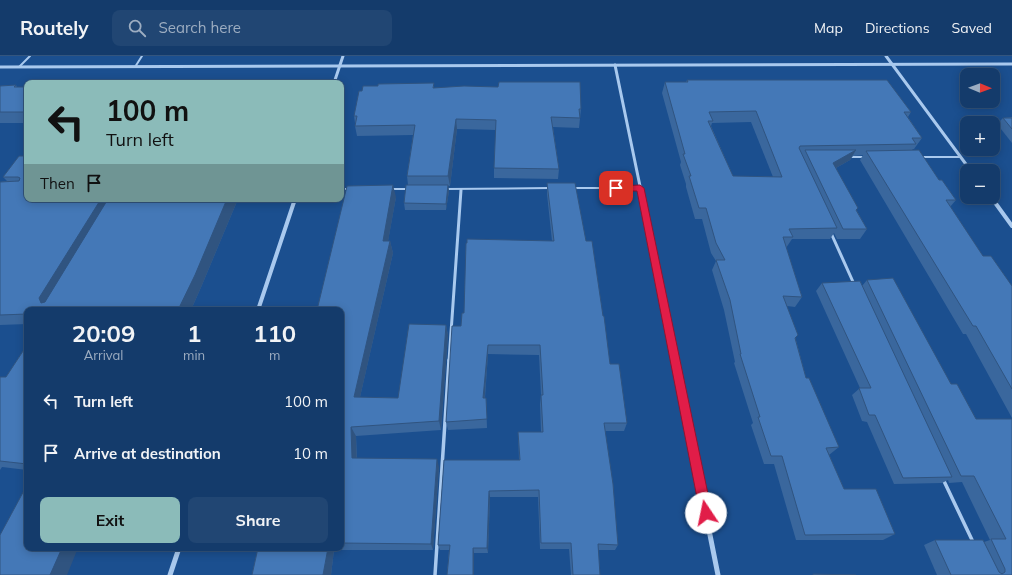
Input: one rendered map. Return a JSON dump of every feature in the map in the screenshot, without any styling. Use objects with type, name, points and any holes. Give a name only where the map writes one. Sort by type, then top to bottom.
[{"type":"street","points":[[335,80],[343,56]]},
{"type":"street","points":[[886,56],[966,164]]},
{"type":"street","points":[[0,67],[1012,64]]},
{"type":"street","points":[[615,65],[718,575]]},
{"type":"street","points":[[259,307],[294,202]]},
{"type":"street","points":[[996,204],[1012,226]]},
{"type":"street","points":[[170,575],[178,551]]},
{"type":"lane","points":[[19,67],[30,56]]},
{"type":"lane","points":[[135,67],[142,56]]},
{"type":"lane","points":[[842,157],[872,157]]},
{"type":"lane","points":[[918,157],[961,157]]},
{"type":"lane","points":[[439,189],[554,188]]},
{"type":"lane","points":[[569,188],[640,188]]},
{"type":"lane","points":[[386,189],[409,189]]},
{"type":"lane","points":[[435,575],[461,189]]},
{"type":"lane","points":[[829,230],[855,287]]},
{"type":"lane","points":[[941,474],[974,546]]},
{"type":"building","points":[[687,80],[887,80],[911,112],[904,112],[922,138],[912,138],[916,144],[800,146],[799,148],[837,228],[789,229],[793,237],[783,237],[802,297],[783,296],[798,335],[795,338],[806,378],[809,378],[839,447],[826,448],[844,489],[876,489],[895,534],[805,535],[782,456],[771,456],[758,417],[760,417],[740,354],[730,300],[716,260],[725,260],[716,243],[706,208],[699,208],[689,176],[691,176],[683,154],[685,154],[665,82],[688,82]],"holes":[[[756,111],[782,177],[733,176],[708,121],[713,121],[709,112]]]},
{"type":"building","points":[[499,82],[580,82],[580,118],[551,117],[559,169],[494,168],[496,120],[456,119],[448,176],[407,176],[415,125],[355,126],[357,116],[354,116],[359,91],[362,91],[363,86],[378,86],[378,84],[434,83],[433,88],[464,86],[498,87]]},
{"type":"building","points":[[16,85],[14,87],[24,87],[24,112],[0,112],[0,86]]},
{"type":"building","points":[[1003,118],[1012,118],[1012,129]]},
{"type":"building","points":[[805,150],[856,150],[833,163],[858,208],[856,210],[867,229],[843,229]]},
{"type":"building","points":[[919,150],[939,180],[942,180],[956,200],[946,200],[983,256],[991,256],[1012,286],[1012,389],[976,326],[973,326],[866,151]]},
{"type":"building","points":[[19,156],[24,156],[24,202],[99,202],[39,298],[41,303],[45,302],[106,202],[226,202],[195,275],[179,307],[24,307],[24,314],[0,315],[0,182],[19,181],[20,178],[3,177]]},
{"type":"building","points":[[547,183],[575,183],[586,241],[592,241],[610,364],[619,364],[627,423],[604,423],[613,484],[618,545],[598,544],[600,575],[573,575],[571,543],[541,543],[539,490],[489,491],[487,548],[473,548],[473,575],[447,575],[450,545],[438,545],[444,460],[520,460],[518,432],[543,432],[541,395],[543,395],[540,345],[488,345],[483,398],[486,398],[487,419],[446,422],[452,326],[461,326],[462,313],[464,313],[467,239],[554,241]]},
{"type":"building","points":[[393,185],[383,241],[390,241],[354,397],[398,398],[409,324],[446,325],[439,421],[351,427],[352,458],[437,459],[431,544],[344,543],[344,307],[318,307],[347,186]]},
{"type":"building","points":[[406,185],[448,185],[446,204],[404,203]]},
{"type":"building","points":[[893,278],[951,384],[957,384],[976,419],[1012,419],[1012,575],[951,575],[935,540],[983,540],[999,572],[1002,574],[1005,572],[991,539],[1006,539],[974,476],[961,476],[867,280]]},
{"type":"building","points":[[860,281],[952,477],[903,478],[875,415],[869,415],[859,388],[871,388],[822,283]]},
{"type":"building","points":[[24,350],[24,464],[0,461],[0,377],[6,377]]},
{"type":"building","points":[[24,491],[24,551],[61,551],[50,575],[0,575],[0,535]]},
{"type":"building","points":[[257,551],[327,551],[323,575],[252,575]]},
{"type":"building","points":[[813,574],[856,575],[813,575]]},
{"type":"route","points":[[616,188],[640,188],[706,513]]}]
